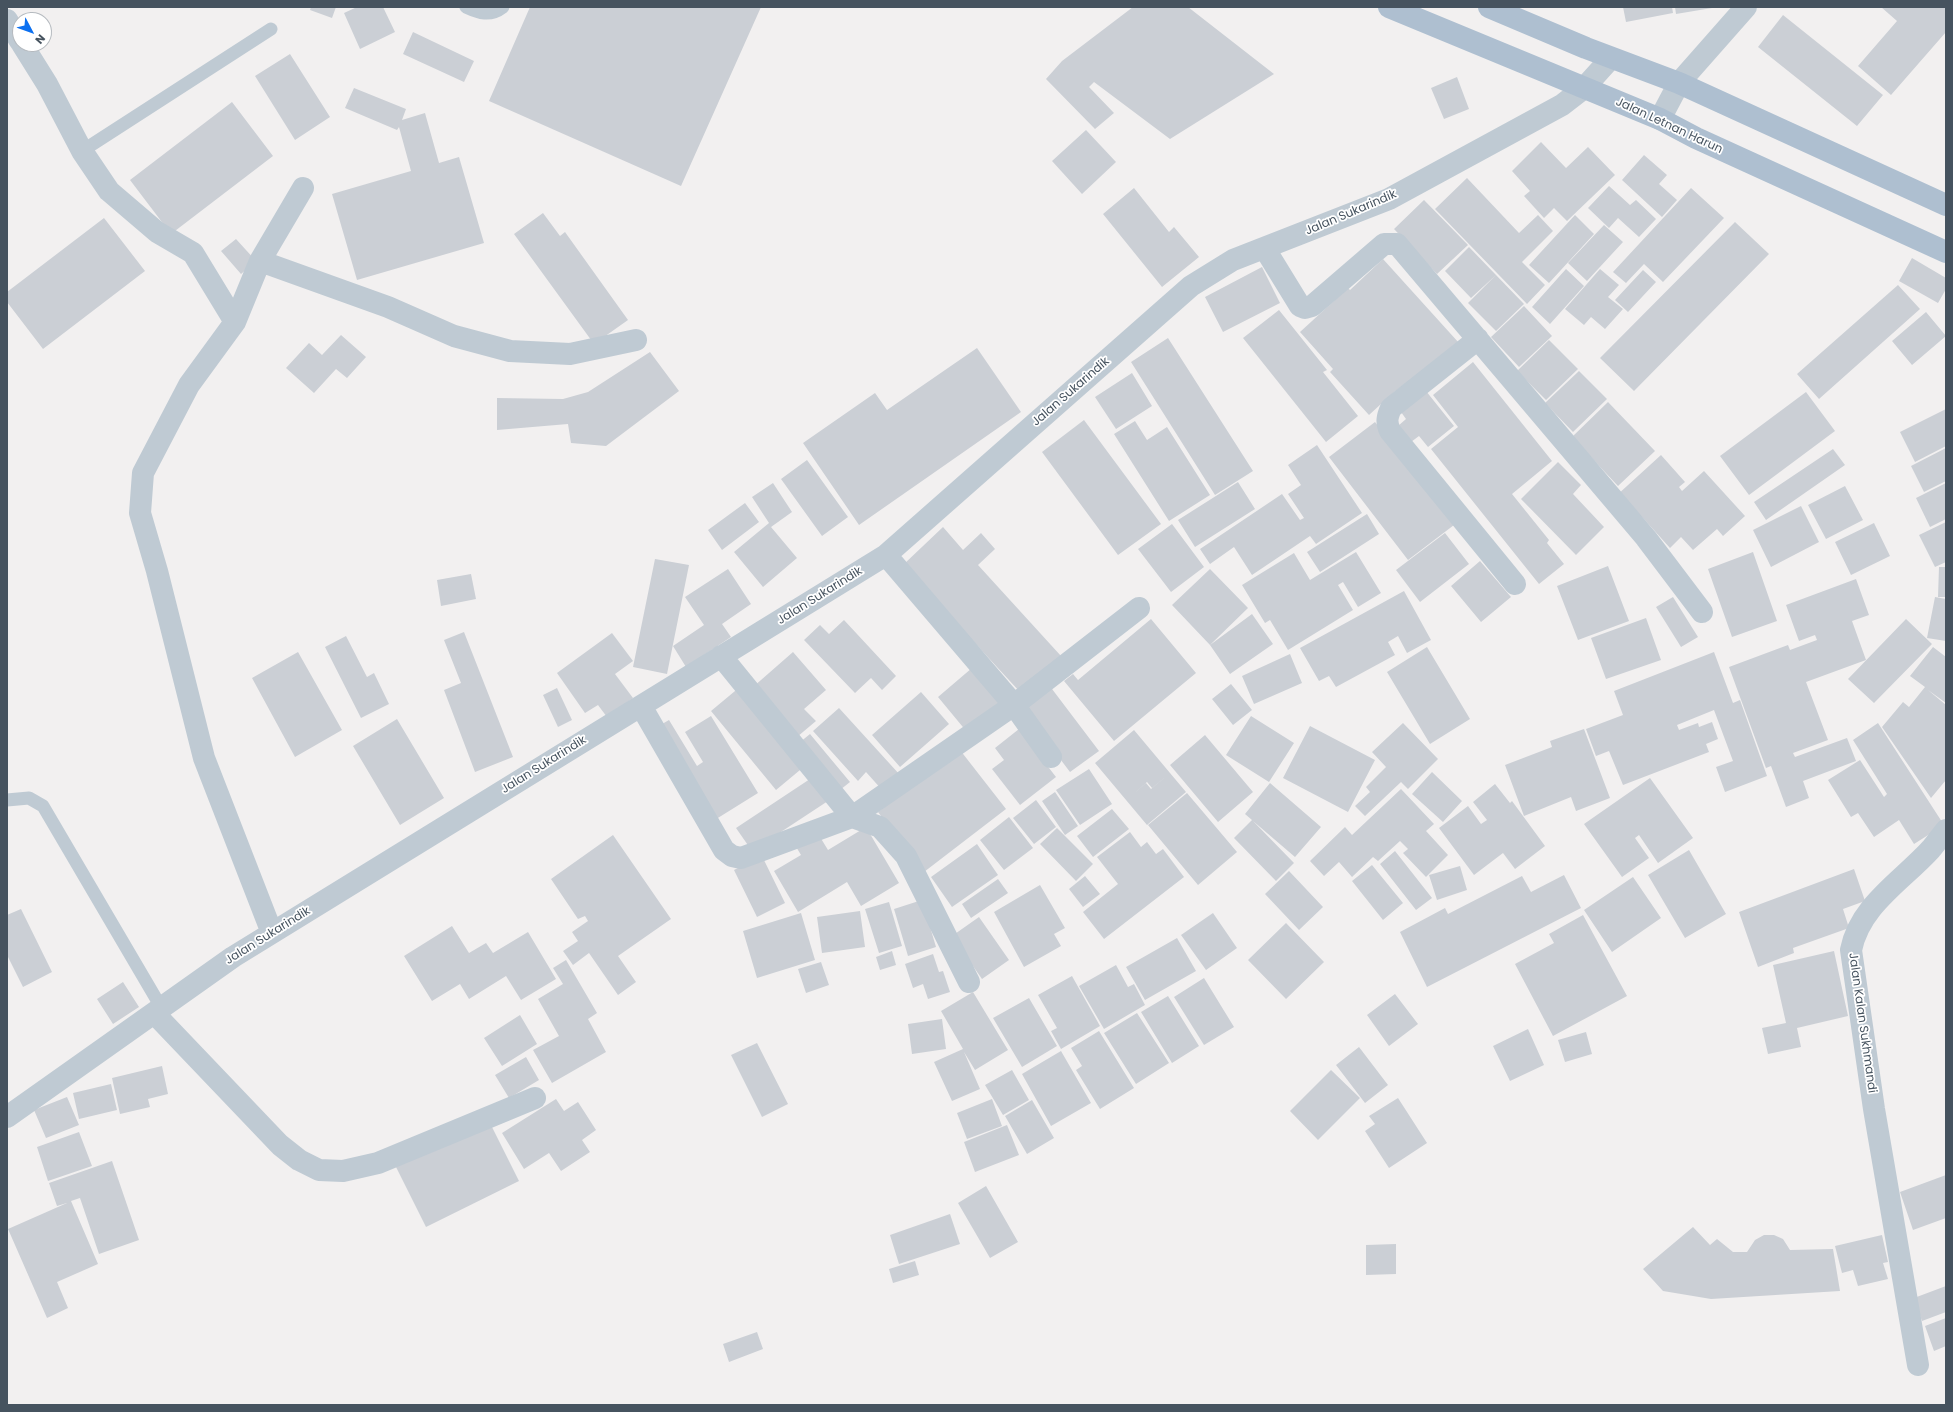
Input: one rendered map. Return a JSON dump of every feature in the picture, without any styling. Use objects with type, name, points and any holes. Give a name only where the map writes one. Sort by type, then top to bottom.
[{"type":"main road","name":"Jalan Letnan Harun","points":[[1389,7],[1660,119],[1696,138],[1946,252]]},
{"type":"main road","points":[[1489,7],[1611,58],[1679,83],[1946,205]]},
{"type":"street","points":[[1660,119],[1679,83],[1746,7]]},
{"type":"street","points":[[27,52],[47,84],[82,151],[109,191],[157,232],[193,253],[235,322]]},
{"type":"street","name":"Jalan Sukarindik","points":[[7,1117],[233,957],[886,555],[1191,286],[1233,260],[1265,249],[1389,199],[1562,105],[1584,88],[1611,58]]},
{"type":"street","points":[[272,933],[204,758],[157,571],[140,513],[143,473],[188,386],[235,322],[260,261],[303,188]]},
{"type":"street","points":[[1265,249],[1300,306],[1305,308],[1312,306],[1384,244],[1397,244],[1646,538],[1702,612]]},
{"type":"street","points":[[260,261],[388,307],[454,336],[510,351],[570,354],[636,340]]},
{"type":"street","points":[[1478,339],[1391,408],[1387,416],[1387,423],[1390,431],[1515,584]]},
{"type":"street","points":[[886,555],[1014,705],[1051,757]]},
{"type":"street","points":[[641,706],[724,850],[732,856],[741,858],[852,817],[1014,705],[1139,608]]},
{"type":"street","points":[[721,656],[852,817],[880,827],[906,856],[969,982]]},
{"type":"street","name":"Jalan Kalan Sukhmandi","points":[[1918,1365],[1874,1109],[1851,950],[1854,936],[1882,895],[1931,849],[1946,830]]},
{"type":"street","points":[[158,1010],[280,1145],[299,1160],[319,1170],[343,1171],[378,1163],[535,1098]]},
{"type":"lane","points":[[466,7],[477,12],[489,14],[502,7]]},
{"type":"lane","points":[[82,151],[271,29]]},
{"type":"lane","points":[[7,800],[29,798],[43,806],[158,1010]]},
{"type":"building","points":[[311,7],[336,7],[332,18],[310,10]]},
{"type":"building","points":[[357,7],[383,7],[395,32],[360,49],[344,13]]},
{"type":"building","points":[[530,7],[761,7],[681,186],[489,101]]},
{"type":"building","points":[[1133,7],[1188,7],[1274,74],[1170,139],[1094,82],[1089,87],[1114,113],[1095,129],[1046,79],[1062,61]]},
{"type":"building","points":[[1623,7],[1672,7],[1673,13],[1626,22]]},
{"type":"building","points":[[1675,7],[1711,7],[1712,8],[1676,14]]},
{"type":"building","points":[[1881,7],[1946,7],[1946,32],[1891,95],[1858,66],[1897,21]]},
{"type":"building","points":[[1783,15],[1883,95],[1857,126],[1758,47]]},
{"type":"building","points":[[413,32],[474,61],[464,82],[403,54]]},
{"type":"building","points":[[290,54],[330,117],[295,140],[255,76]]},
{"type":"building","points":[[1457,77],[1469,109],[1444,119],[1431,88]]},
{"type":"building","points":[[354,88],[406,109],[402,120],[425,113],[439,163],[459,157],[484,243],[357,280],[332,194],[411,171],[399,127],[397,130],[345,108]]},
{"type":"building","points":[[232,102],[273,156],[171,234],[130,180]]},
{"type":"building","points":[[1086,130],[1116,162],[1082,194],[1052,161]]},
{"type":"building","points":[[1541,142],[1566,168],[1588,147],[1615,175],[1567,221],[1554,208],[1544,218],[1524,196],[1530,191],[1512,171]]},
{"type":"building","points":[[1644,155],[1667,175],[1659,184],[1677,200],[1662,217],[1622,180]]},
{"type":"building","points":[[1467,178],[1519,233],[1538,215],[1553,231],[1522,262],[1545,285],[1527,304],[1435,209]]},
{"type":"building","points":[[1609,186],[1630,205],[1636,200],[1656,219],[1639,237],[1618,218],[1609,228],[1588,208]]},
{"type":"building","points":[[1134,188],[1169,232],[1174,227],[1199,257],[1162,287],[1103,214]]},
{"type":"building","points":[[1691,188],[1724,218],[1663,282],[1644,264],[1626,283],[1613,272]]},
{"type":"building","points":[[1424,200],[1468,245],[1437,274],[1394,229]]},
{"type":"building","points":[[543,213],[560,236],[565,232],[628,320],[594,344],[514,234]]},
{"type":"building","points":[[1575,215],[1594,234],[1549,283],[1529,265]]},
{"type":"building","points":[[104,218],[145,271],[43,349],[7,302],[7,292]]},
{"type":"building","points":[[1735,222],[1769,254],[1634,391],[1600,358]]},
{"type":"building","points":[[1604,225],[1623,242],[1587,281],[1568,263]]},
{"type":"building","points":[[236,239],[256,261],[241,274],[221,251]]},
{"type":"building","points":[[1469,247],[1496,275],[1471,298],[1445,271]]},
{"type":"building","points":[[1912,258],[1946,278],[1946,289],[1938,303],[1899,281]]},
{"type":"building","points":[[1383,259],[1459,343],[1393,393],[1369,415],[1330,372],[1333,369],[1300,332],[1348,288],[1350,290]]},
{"type":"building","points":[[1262,267],[1280,303],[1223,332],[1205,297]]},
{"type":"building","points":[[1566,269],[1584,286],[1550,324],[1532,307]]},
{"type":"building","points":[[1600,269],[1619,285],[1608,297],[1623,309],[1605,329],[1591,317],[1584,325],[1565,309]]},
{"type":"building","points":[[1643,270],[1656,282],[1628,312],[1615,300]]},
{"type":"building","points":[[1496,275],[1524,304],[1496,331],[1468,303]]},
{"type":"building","points":[[1898,285],[1920,309],[1819,399],[1797,374]]},
{"type":"building","points":[[1524,306],[1552,336],[1519,367],[1491,337]]},
{"type":"building","points":[[1279,310],[1327,370],[1323,372],[1358,416],[1326,442],[1243,338]]},
{"type":"building","points":[[1926,312],[1946,336],[1912,365],[1892,341]]},
{"type":"building","points":[[341,335],[366,357],[347,378],[336,369],[314,393],[286,368],[309,343],[322,355]]},
{"type":"building","points":[[1168,338],[1253,471],[1215,495],[1131,362]]},
{"type":"building","points":[[1549,340],[1578,369],[1546,400],[1517,371]]},
{"type":"building","points":[[977,348],[1021,412],[859,525],[803,443],[875,393],[887,410]]},
{"type":"building","points":[[650,352],[679,391],[606,446],[571,443],[568,424],[497,430],[497,398],[563,399],[588,392]]},
{"type":"building","points":[[1473,362],[1552,461],[1512,494],[1549,540],[1547,543],[1564,564],[1539,584],[1431,449],[1458,427],[1433,395]]},
{"type":"building","points":[[1579,371],[1607,399],[1573,432],[1545,403]]},
{"type":"building","points":[[1132,373],[1152,406],[1116,429],[1095,397]]},
{"type":"building","points":[[1426,391],[1454,426],[1428,447],[1419,436],[1411,442],[1398,426],[1406,419],[1401,412]]},
{"type":"building","points":[[1806,392],[1835,431],[1749,495],[1720,456]]},
{"type":"building","points":[[1608,402],[1655,451],[1618,486],[1572,437]]},
{"type":"building","points":[[1946,409],[1946,446],[1915,462],[1900,432]]},
{"type":"building","points":[[1084,420],[1161,524],[1118,555],[1042,452]]},
{"type":"building","points":[[1135,421],[1147,440],[1167,427],[1210,495],[1169,521],[1114,434]]},
{"type":"building","points":[[1375,422],[1454,525],[1408,560],[1329,457]]},
{"type":"building","points":[[1317,445],[1362,513],[1316,544],[1310,536],[1252,575],[1234,547],[1210,564],[1200,549],[1282,494],[1300,520],[1304,518],[1288,494],[1301,485],[1288,465]]},
{"type":"building","points":[[1946,448],[1946,481],[1924,492],[1911,466]]},
{"type":"building","points":[[1833,449],[1845,465],[1766,520],[1754,502]]},
{"type":"building","points":[[1661,455],[1685,482],[1679,487],[1682,491],[1704,471],[1745,516],[1723,536],[1717,529],[1693,550],[1681,537],[1670,548],[1643,518],[1616,496]]},
{"type":"building","points":[[807,460],[848,517],[822,536],[781,479]]},
{"type":"building","points":[[1558,462],[1581,485],[1573,494],[1604,527],[1576,555],[1521,499]]},
{"type":"building","points":[[1238,482],[1255,509],[1195,547],[1178,520]]},
{"type":"building","points":[[773,483],[792,512],[771,527],[797,558],[763,587],[734,552],[769,523],[752,497]]},
{"type":"building","points":[[1946,483],[1946,519],[1930,527],[1916,498]]},
{"type":"building","points":[[1845,486],[1863,520],[1826,539],[1808,505]]},
{"type":"building","points":[[745,503],[759,522],[722,550],[708,530]]},
{"type":"building","points":[[1801,506],[1819,542],[1771,567],[1753,530]]},
{"type":"building","points":[[1367,514],[1379,534],[1320,572],[1307,552]]},
{"type":"building","points":[[1946,522],[1946,562],[1935,567],[1919,535]]},
{"type":"building","points":[[1874,523],[1890,556],[1851,575],[1835,542]]},
{"type":"building","points":[[1172,524],[1204,567],[1171,592],[1138,549]]},
{"type":"building","points":[[943,527],[963,550],[981,533],[995,549],[978,565],[1061,656],[1020,692],[903,565]]},
{"type":"building","points":[[1445,533],[1469,564],[1420,602],[1396,570]]},
{"type":"building","points":[[1356,552],[1381,593],[1358,607],[1343,582],[1338,585],[1353,610],[1288,650],[1270,620],[1265,623],[1242,585],[1294,553],[1310,580]]},
{"type":"building","points":[[1753,552],[1777,621],[1732,637],[1708,569]]},
{"type":"building","points":[[655,559],[689,565],[667,674],[633,667]]},
{"type":"building","points":[[1480,561],[1511,597],[1481,622],[1451,586]]},
{"type":"building","points":[[1608,566],[1629,621],[1578,640],[1557,586]]},
{"type":"building","points":[[1939,567],[1946,567],[1946,597],[1938,597]]},
{"type":"building","points":[[728,569],[751,604],[722,624],[731,637],[686,667],[673,646],[704,625],[685,597]]},
{"type":"building","points":[[1210,569],[1248,608],[1210,645],[1172,605]]},
{"type":"building","points":[[471,574],[476,599],[441,606],[437,580]]},
{"type":"building","points":[[1856,579],[1869,615],[1852,621],[1866,660],[1806,682],[1828,740],[1793,753],[1795,757],[1847,738],[1856,761],[1803,781],[1809,798],[1786,807],[1771,766],[1766,768],[1729,667],[1788,645],[1790,650],[1817,640],[1815,635],[1799,641],[1786,605]]},
{"type":"building","points":[[1404,591],[1431,640],[1407,653],[1398,636],[1388,642],[1395,655],[1336,687],[1329,676],[1319,681],[1300,648]]},
{"type":"building","points":[[1673,597],[1698,637],[1681,647],[1656,607]]},
{"type":"building","points":[[1935,597],[1946,599],[1946,641],[1927,638]]},
{"type":"building","points":[[1252,614],[1273,644],[1230,674],[1210,645]]},
{"type":"building","points":[[1646,618],[1661,660],[1606,679],[1591,638]]},
{"type":"building","points":[[1151,619],[1196,673],[1114,741],[1064,681],[1073,674],[1078,680]]},
{"type":"building","points":[[1906,619],[1932,644],[1874,703],[1848,679]]},
{"type":"building","points":[[844,620],[896,676],[882,690],[871,678],[855,693],[804,640],[820,625],[829,634]]},
{"type":"building","points":[[464,632],[513,757],[475,772],[444,690],[461,683],[444,640]]},
{"type":"building","points":[[612,633],[633,661],[615,674],[633,698],[607,717],[598,705],[585,713],[557,673]]},
{"type":"building","points":[[346,636],[367,677],[374,673],[389,704],[361,718],[325,647]]},
{"type":"building","points":[[1427,647],[1470,719],[1430,744],[1387,672]]},
{"type":"building","points":[[1933,647],[1946,657],[1946,703],[1928,690],[1946,705],[1946,780],[1931,798],[1882,727],[1903,702],[1909,707],[1925,687],[1910,676]]},
{"type":"building","points":[[298,652],[342,730],[295,757],[252,678]]},
{"type":"building","points":[[793,652],[826,690],[804,709],[816,721],[797,737],[753,687]]},
{"type":"building","points":[[1714,652],[1733,703],[1740,700],[1767,776],[1725,792],[1716,767],[1733,761],[1714,710],[1677,725],[1679,730],[1698,723],[1699,727],[1712,722],[1718,739],[1706,744],[1709,752],[1623,785],[1609,751],[1596,756],[1586,729],[1623,715],[1614,691]]},
{"type":"building","points":[[1290,654],[1302,683],[1254,704],[1242,676]]},
{"type":"building","points":[[972,668],[1001,703],[967,732],[938,697]]},
{"type":"building","points":[[1231,684],[1252,710],[1233,725],[1212,699]]},
{"type":"building","points":[[1049,685],[1099,751],[1070,772],[1020,706]]},
{"type":"building","points":[[741,686],[806,765],[776,790],[711,711]]},
{"type":"building","points":[[557,688],[572,720],[558,727],[543,695]]},
{"type":"building","points":[[921,692],[949,724],[900,767],[872,735]]},
{"type":"building","points":[[839,708],[900,775],[883,791],[866,772],[858,781],[813,731]]},
{"type":"building","points":[[711,716],[758,793],[713,821],[657,727],[669,720],[697,766],[703,762],[685,732]]},
{"type":"building","points":[[1251,716],[1294,743],[1269,782],[1226,755]]},
{"type":"building","points":[[397,719],[444,798],[400,825],[353,746]]},
{"type":"building","points":[[1403,723],[1438,759],[1408,789],[1401,782],[1365,816],[1355,806],[1370,792],[1366,787],[1386,767],[1372,752]]},
{"type":"building","points":[[1878,723],[1944,825],[1914,844],[1899,820],[1874,837],[1858,813],[1851,817],[1828,780],[1860,760],[1884,797],[1887,794],[1853,740]]},
{"type":"building","points":[[1310,726],[1375,760],[1348,812],[1283,778]]},
{"type":"building","points":[[1019,729],[1056,777],[1020,805],[992,769],[1004,760],[995,748]]},
{"type":"building","points":[[1584,729],[1610,798],[1576,811],[1571,797],[1524,816],[1505,765],[1552,747],[1550,741]]},
{"type":"building","points":[[1134,730],[1186,792],[1147,825],[1095,763]],"holes":[[[1170,773],[1151,789],[1146,783],[1130,797],[1147,782],[1152,788]]]},
{"type":"building","points":[[810,734],[850,782],[840,790],[799,743]]},
{"type":"building","points":[[1205,735],[1253,792],[1218,822],[1170,765]]},
{"type":"building","points":[[960,750],[1006,809],[924,872],[878,812]]},
{"type":"building","points":[[1089,769],[1112,804],[1080,825],[1056,790]]},
{"type":"building","points":[[1432,772],[1462,801],[1443,822],[1412,794]]},
{"type":"building","points":[[816,775],[831,799],[752,851],[736,828]]},
{"type":"building","points":[[1650,778],[1693,838],[1658,863],[1639,835],[1635,838],[1649,858],[1622,877],[1584,824]]},
{"type":"building","points":[[1270,783],[1321,827],[1295,857],[1253,821],[1294,863],[1276,881],[1234,838],[1252,820],[1245,814]]},
{"type":"building","points":[[1495,784],[1510,803],[1512,801],[1545,846],[1515,869],[1503,853],[1474,875],[1439,828],[1468,806],[1481,824],[1487,820],[1473,802]]},
{"type":"building","points":[[1401,789],[1434,824],[1426,831],[1448,855],[1426,877],[1403,853],[1408,849],[1400,841],[1378,861],[1373,857],[1352,877],[1339,862],[1324,876],[1310,861],[1345,827],[1352,835]]},
{"type":"building","points":[[1055,792],[1078,826],[1065,835],[1042,801]]},
{"type":"building","points":[[1187,793],[1237,852],[1198,885],[1148,825]]},
{"type":"building","points":[[1036,800],[1056,827],[1034,844],[1013,818]]},
{"type":"building","points":[[1112,809],[1129,829],[1093,857],[1077,836]]},
{"type":"building","points":[[1009,817],[1033,848],[1004,870],[980,840]]},
{"type":"building","points":[[866,827],[899,883],[861,906],[847,882],[798,912],[774,871],[801,855],[795,845],[817,832],[828,850]]},
{"type":"building","points":[[1057,828],[1093,864],[1076,881],[1040,844]]},
{"type":"building","points":[[1130,832],[1141,847],[1147,842],[1156,854],[1163,849],[1184,877],[1104,939],[1083,912],[1118,884],[1097,857]]},
{"type":"building","points":[[613,835],[671,919],[618,956],[636,982],[618,995],[589,953],[573,965],[563,951],[578,941],[572,932],[588,921],[585,916],[578,919],[551,879]]},
{"type":"building","points":[[977,844],[998,875],[952,907],[931,877]]},
{"type":"building","points":[[1689,850],[1726,914],[1685,938],[1648,875]]},
{"type":"building","points":[[1395,851],[1432,898],[1416,910],[1380,864]]},
{"type":"building","points":[[762,856],[785,903],[757,917],[734,870]]},
{"type":"building","points":[[1372,865],[1403,903],[1383,920],[1352,881]]},
{"type":"building","points":[[1460,866],[1467,890],[1437,900],[1429,875]]},
{"type":"building","points":[[1854,869],[1865,901],[1843,909],[1849,928],[1793,948],[1794,953],[1758,967],[1739,912]]},
{"type":"building","points":[[1289,871],[1323,907],[1299,930],[1265,894]]},
{"type":"building","points":[[1564,875],[1581,908],[1427,987],[1400,932],[1445,908],[1448,914],[1522,876],[1531,892]]},
{"type":"building","points":[[1085,876],[1100,894],[1083,907],[1069,889]]},
{"type":"building","points":[[1633,877],[1661,918],[1612,952],[1584,910]]},
{"type":"building","points":[[998,879],[1008,893],[971,918],[962,904]]},
{"type":"building","points":[[1040,885],[1065,928],[1054,934],[1061,946],[1024,967],[994,912]]},
{"type":"building","points":[[922,900],[936,947],[908,956],[894,909]]},
{"type":"building","points":[[889,902],[902,946],[879,953],[865,909]]},
{"type":"building","points":[[21,909],[52,972],[23,987],[7,955],[7,915]]},
{"type":"building","points":[[860,911],[865,947],[822,953],[817,917]]},
{"type":"building","points":[[801,913],[815,960],[757,978],[743,931]]},
{"type":"building","points":[[1213,913],[1237,948],[1206,970],[1181,935]]},
{"type":"building","points":[[1583,915],[1627,996],[1553,1036],[1515,964],[1554,943],[1549,934]]},
{"type":"building","points":[[979,917],[1009,960],[982,979],[952,936]]},
{"type":"building","points":[[1286,923],[1324,962],[1286,999],[1248,960]]},
{"type":"building","points":[[452,926],[469,953],[486,943],[493,953],[528,932],[556,979],[521,1000],[506,976],[469,999],[460,984],[432,1001],[404,956]]},
{"type":"building","points":[[1177,938],[1196,971],[1145,1000],[1126,967]]},
{"type":"building","points":[[892,951],[896,965],[880,970],[876,957]]},
{"type":"building","points":[[1834,951],[1848,1016],[1797,1028],[1801,1047],[1768,1054],[1762,1028],[1786,1023],[1773,965]]},
{"type":"building","points":[[933,954],[939,972],[943,971],[950,992],[928,999],[923,984],[913,988],[905,964]]},
{"type":"building","points":[[566,960],[597,1013],[588,1019],[606,1052],[552,1083],[533,1050],[559,1036],[538,999],[563,984],[553,968]]},
{"type":"building","points":[[821,962],[829,985],[806,993],[798,969]]},
{"type":"building","points":[[1116,965],[1128,987],[1134,984],[1145,1005],[1104,1029],[1079,986]]},
{"type":"building","points":[[1072,976],[1100,1026],[1061,1049],[1051,1031],[1057,1028],[1038,995]]},
{"type":"building","points":[[1204,978],[1234,1027],[1204,1045],[1174,997]]},
{"type":"building","points":[[123,982],[139,1007],[113,1024],[97,999]]},
{"type":"building","points":[[973,992],[1008,1050],[975,1070],[964,1052],[980,1089],[952,1101],[934,1062],[963,1049],[941,1011]]},
{"type":"building","points":[[1395,994],[1418,1024],[1389,1046],[1367,1015]]},
{"type":"building","points":[[1168,996],[1199,1046],[1172,1063],[1141,1012]]},
{"type":"building","points":[[1029,998],[1057,1046],[1022,1067],[993,1018]]},
{"type":"building","points":[[1137,1013],[1169,1063],[1136,1084],[1104,1033]]},
{"type":"building","points":[[520,1015],[537,1044],[502,1066],[484,1038]]},
{"type":"building","points":[[942,1019],[946,1049],[912,1054],[908,1024]]},
{"type":"building","points":[[1528,1029],[1544,1065],[1510,1081],[1493,1046]]},
{"type":"building","points":[[1099,1031],[1134,1088],[1100,1109],[1076,1070],[1082,1066],[1071,1048]]},
{"type":"building","points":[[1586,1032],[1592,1054],[1565,1062],[1558,1040]]},
{"type":"building","points":[[757,1043],[788,1104],[762,1117],[731,1055]]},
{"type":"building","points":[[1359,1047],[1388,1085],[1365,1103],[1336,1065]]},
{"type":"building","points":[[1061,1051],[1091,1103],[1051,1126],[1022,1074]]},
{"type":"building","points":[[526,1057],[539,1080],[509,1098],[495,1075]]},
{"type":"building","points":[[162,1066],[168,1094],[148,1099],[150,1107],[120,1114],[112,1078]]},
{"type":"building","points":[[1012,1070],[1029,1100],[1003,1115],[985,1085]]},
{"type":"building","points":[[1331,1070],[1360,1098],[1318,1140],[1290,1111]]},
{"type":"building","points":[[111,1084],[117,1110],[79,1119],[73,1093]]},
{"type":"building","points":[[67,1097],[79,1125],[46,1138],[34,1110]]},
{"type":"building","points":[[1398,1098],[1427,1143],[1389,1168],[1365,1131],[1375,1124],[1369,1116]]},
{"type":"building","points":[[556,1099],[564,1111],[578,1102],[596,1130],[582,1140],[590,1152],[561,1171],[549,1153],[524,1169],[502,1133]]},
{"type":"building","points":[[992,1099],[1002,1126],[967,1139],[957,1113]]},
{"type":"building","points":[[1032,1100],[1054,1138],[1027,1154],[1005,1116]]},
{"type":"building","points":[[489,1121],[519,1181],[426,1227],[396,1167]]},
{"type":"building","points":[[1007,1125],[1019,1155],[975,1172],[964,1142]]},
{"type":"building","points":[[79,1132],[92,1166],[48,1181],[37,1147]]},
{"type":"building","points":[[112,1161],[139,1240],[99,1254],[80,1198],[71,1201],[98,1264],[57,1282],[68,1308],[47,1318],[8,1229],[67,1203],[57,1206],[49,1183]]},
{"type":"building","points":[[1946,1175],[1946,1218],[1913,1230],[1900,1192]]},
{"type":"building","points":[[986,1186],[1018,1242],[990,1258],[958,1203]]},
{"type":"building","points":[[950,1214],[960,1244],[899,1264],[890,1235]]},
{"type":"building","points":[[1693,1227],[1710,1245],[1717,1239],[1733,1252],[1747,1252],[1755,1240],[1764,1235],[1774,1235],[1783,1239],[1790,1250],[1833,1249],[1840,1291],[1711,1299],[1663,1291],[1643,1269]]},
{"type":"building","points":[[1882,1235],[1888,1262],[1883,1263],[1888,1279],[1858,1286],[1853,1270],[1842,1273],[1835,1246]]},
{"type":"building","points":[[1396,1244],[1396,1274],[1366,1275],[1366,1245]]},
{"type":"building","points":[[915,1261],[919,1275],[893,1283],[889,1269]]},
{"type":"building","points":[[1946,1286],[1946,1312],[1922,1321],[1914,1298]]},
{"type":"building","points":[[1946,1318],[1946,1346],[1934,1351],[1925,1326]]},
{"type":"building","points":[[757,1332],[763,1349],[729,1362],[723,1344]]}]
